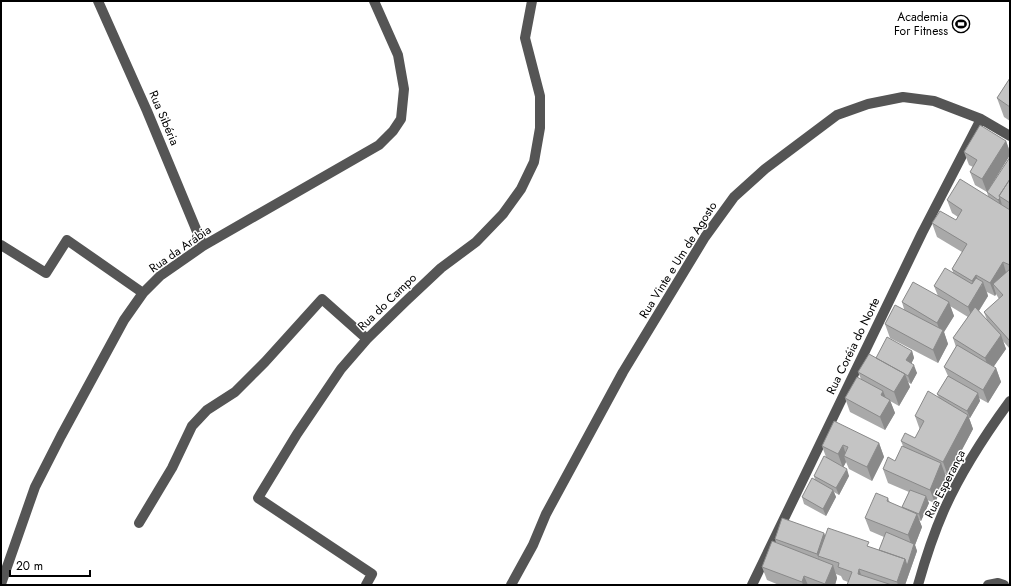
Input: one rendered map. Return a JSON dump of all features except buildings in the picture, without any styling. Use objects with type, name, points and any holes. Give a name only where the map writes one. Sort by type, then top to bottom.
[{"type":"street","name":"Rua Sibéria","points":[[98,1],[147,111],[202,246]]},
{"type":"street","name":"Rua da Arábia","points":[[1,584],[35,487],[124,320],[143,293],[160,276],[202,246],[379,145],[393,131],[401,119],[404,89],[398,55],[374,1]]},
{"type":"street","name":"Rua do Campo","points":[[366,585],[372,574],[258,498],[340,369],[367,339],[441,268],[476,242],[503,214],[522,189],[534,162],[540,128],[540,96],[525,38],[532,1]]},
{"type":"street","name":"Rua Vinte e Um de Agosto","points":[[511,585],[533,545],[546,514],[623,372],[705,237],[734,198],[765,169],[837,115],[868,104],[903,97],[934,101],[981,119]]},
{"type":"street","points":[[981,119],[1010,136]]},
{"type":"street","name":"Rua Coréia do Norte","points":[[752,585],[922,233],[981,119]]},
{"type":"street","points":[[1,245],[46,273],[67,240],[143,293]]},
{"type":"street","points":[[139,523],[172,468],[192,426],[207,410],[235,392],[265,362],[322,299],[367,339]]},
{"type":"street","name":"Rua Esperança","points":[[918,585],[930,543],[944,509],[986,435],[1010,401]]},
{"type":"street","points":[[988,585],[998,583],[1004,585]]},
{"type":"place","name":"Academia For Fitness","points":[[961,24]]}]
